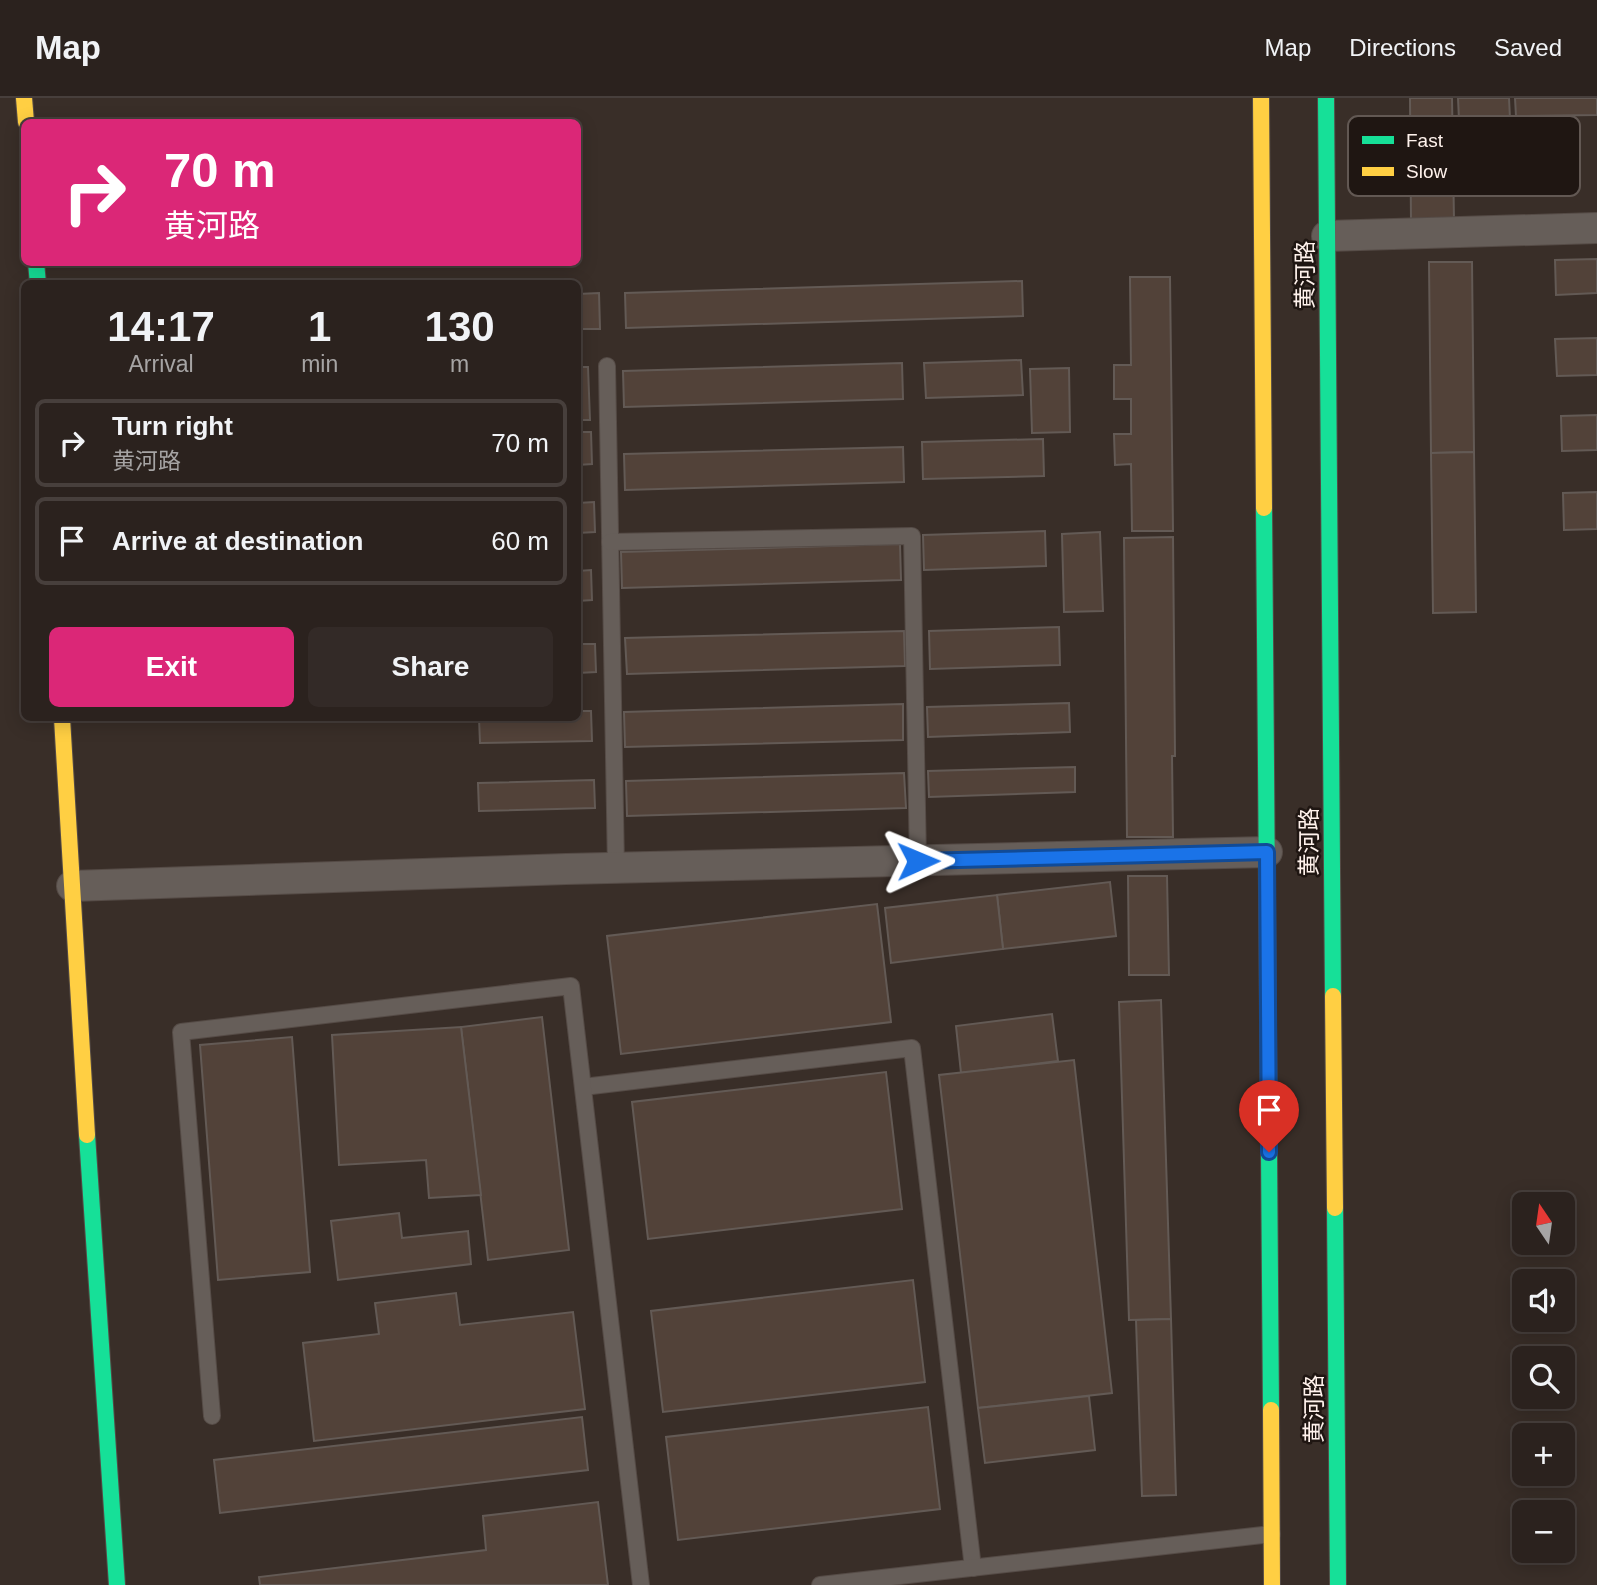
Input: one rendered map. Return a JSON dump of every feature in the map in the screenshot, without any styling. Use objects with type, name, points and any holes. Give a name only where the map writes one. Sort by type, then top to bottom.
[{"type":"main road","points":[[24,98],[26,119]]},
{"type":"main road","name":"黄河路","points":[[1261,98],[1272,1585]]},
{"type":"main road","name":"黄河路","points":[[1326,98],[1338,1585]]},
{"type":"main road","points":[[62,721],[117,1585]]},
{"type":"street","points":[[1327,236],[1597,228]]},
{"type":"street","points":[[72,886],[616,868],[1267,852]]},
{"type":"lane","points":[[607,366],[616,868]]},
{"type":"lane","points":[[610,542],[912,536],[918,861]]},
{"type":"lane","points":[[212,1416],[181,1032],[572,986],[641,1585]]},
{"type":"lane","points":[[583,1087],[912,1048],[972,1568]]},
{"type":"lane","points":[[820,1585],[1272,1534]]},
{"type":"building","points":[[1410,98],[1452,98],[1452,116],[1410,116]]},
{"type":"building","points":[[1458,98],[1509,98],[1510,116],[1459,116]]},
{"type":"building","points":[[1515,98],[1597,98],[1597,115],[1516,116]]},
{"type":"building","points":[[1411,196],[1454,196],[1454,221],[1411,222]]},
{"type":"building","points":[[1597,259],[1597,293],[1556,295],[1555,260]]},
{"type":"building","points":[[1429,262],[1472,262],[1474,452],[1431,453]]},
{"type":"building","points":[[1130,277],[1170,277],[1173,531],[1132,531],[1131,464],[1115,465],[1114,434],[1131,434],[1131,399],[1114,399],[1114,365],[1131,365]]},
{"type":"building","points":[[1022,281],[1023,316],[626,328],[625,293]]},
{"type":"building","points":[[599,293],[600,329],[581,329],[581,294]]},
{"type":"building","points":[[1597,338],[1597,375],[1557,376],[1555,339]]},
{"type":"building","points":[[1021,360],[1023,395],[926,398],[924,363]]},
{"type":"building","points":[[902,363],[903,399],[624,407],[623,371]]},
{"type":"building","points":[[581,367],[588,367],[590,420],[581,420]]},
{"type":"building","points":[[1069,368],[1070,432],[1032,433],[1030,369]]},
{"type":"building","points":[[1597,415],[1597,450],[1562,451],[1561,416]]},
{"type":"building","points":[[581,432],[591,432],[592,464],[581,465]]},
{"type":"building","points":[[1043,439],[1044,476],[923,479],[922,442]]},
{"type":"building","points":[[903,447],[904,482],[625,490],[624,454]]},
{"type":"building","points":[[1474,452],[1476,612],[1433,613],[1431,453]]},
{"type":"building","points":[[1597,492],[1597,529],[1564,530],[1563,493]]},
{"type":"building","points":[[594,502],[595,532],[581,533],[581,503]]},
{"type":"building","points":[[1045,531],[1046,566],[924,570],[923,535]]},
{"type":"building","points":[[1100,532],[1103,611],[1064,612],[1062,534]]},
{"type":"building","points":[[1173,537],[1173,837],[1127,837],[1124,538]]},
{"type":"building","points":[[900,544],[901,580],[622,588],[621,552]]},
{"type":"building","points":[[591,570],[592,600],[581,601],[581,571]]},
{"type":"building","points":[[1059,627],[1060,665],[930,669],[929,631]]},
{"type":"building","points":[[904,631],[905,666],[627,674],[625,638]]},
{"type":"building","points":[[581,644],[595,644],[596,672],[581,673]]},
{"type":"building","points":[[1069,703],[1070,732],[928,737],[927,707]]},
{"type":"building","points":[[903,704],[903,740],[625,747],[624,712]]},
{"type":"building","points":[[581,711],[591,711],[592,741],[480,743],[479,721],[581,721]]},
{"type":"building","points":[[1075,767],[1075,792],[929,797],[928,771]]},
{"type":"building","points":[[904,773],[906,808],[627,816],[626,781]]},
{"type":"building","points":[[594,780],[595,808],[479,811],[478,783]]},
{"type":"building","points":[[1128,876],[1167,876],[1169,975],[1129,975]]},
{"type":"building","points":[[1110,882],[1116,936],[1003,949],[997,895]]},
{"type":"building","points":[[997,895],[1003,949],[891,963],[885,908]]},
{"type":"building","points":[[877,904],[891,1022],[621,1054],[607,936]]},
{"type":"building","points":[[1161,1000],[1171,1319],[1129,1320],[1119,1002]]},
{"type":"building","points":[[1052,1014],[1058,1061],[961,1073],[956,1026]]},
{"type":"building","points":[[542,1017],[569,1250],[488,1260],[461,1027]]},
{"type":"building","points":[[461,1027],[481,1195],[429,1198],[426,1160],[339,1165],[332,1035]]},
{"type":"building","points":[[292,1037],[310,1272],[218,1280],[200,1045]]},
{"type":"building","points":[[1074,1060],[1112,1393],[978,1408],[939,1075]]},
{"type":"building","points":[[886,1072],[902,1209],[648,1239],[632,1102]]},
{"type":"building","points":[[399,1213],[402,1238],[468,1231],[471,1264],[338,1280],[331,1221]]},
{"type":"building","points":[[913,1280],[925,1382],[663,1412],[651,1311]]},
{"type":"building","points":[[456,1293],[460,1325],[573,1312],[585,1409],[314,1441],[303,1343],[379,1334],[375,1303]]},
{"type":"building","points":[[1171,1319],[1176,1495],[1142,1496],[1136,1320]]},
{"type":"building","points":[[1089,1396],[1095,1450],[985,1463],[978,1408]]},
{"type":"building","points":[[928,1407],[940,1509],[678,1540],[666,1437]]},
{"type":"building","points":[[582,1417],[588,1470],[220,1513],[214,1460]]},
{"type":"building","points":[[598,1502],[608,1585],[260,1585],[259,1577],[486,1550],[483,1516]]},
{"type":"traffic: fast","points":[[1326,98],[1333,996]]},
{"type":"traffic: fast","points":[[36,266],[38,280]]},
{"type":"traffic: fast","points":[[1264,508],[1271,1410]]},
{"type":"traffic: fast","points":[[87,1135],[117,1585]]},
{"type":"traffic: fast","points":[[1335,1208],[1338,1585]]},
{"type":"traffic: slow","points":[[24,98],[26,119]]},
{"type":"traffic: slow","points":[[1261,98],[1264,508]]},
{"type":"traffic: slow","points":[[62,721],[87,1135]]},
{"type":"traffic: slow","points":[[1333,996],[1335,1208]]},
{"type":"traffic: slow","points":[[1271,1410],[1272,1585]]},
{"type":"route","points":[[918,861],[1267,852],[1269,1152]]}]
